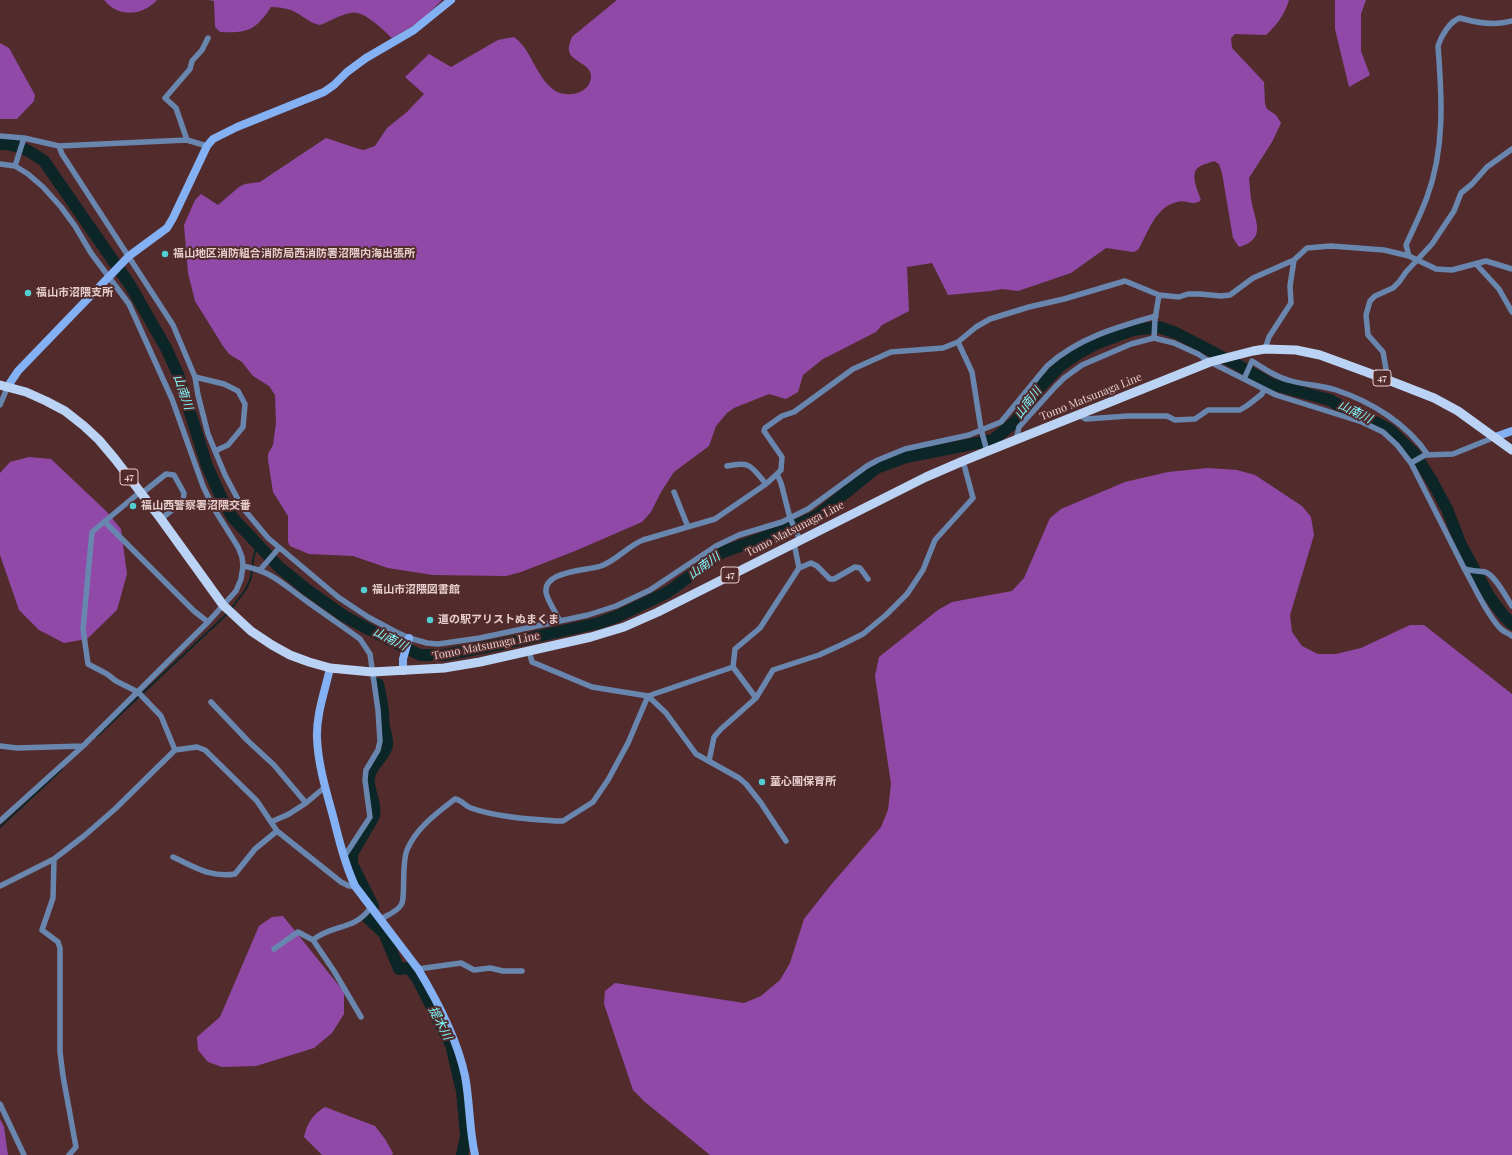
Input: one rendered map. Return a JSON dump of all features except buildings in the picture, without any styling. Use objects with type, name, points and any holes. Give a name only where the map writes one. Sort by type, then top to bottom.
[{"type":"main road","points":[[4,385],[128,257],[167,228],[207,146],[213,139],[237,127],[324,92],[366,58],[414,30],[451,0]]},
{"type":"main road","name":"Tomo Matsunaga Line","points":[[4,385],[26,392],[58,408],[84,426],[99,440],[161,519],[224,606],[251,631],[272,645],[296,657],[330,668],[372,672],[444,668],[529,652],[591,637],[624,627],[658,612],[797,538],[986,449],[1016,440],[1212,361],[1238,354],[1265,349],[1296,350],[1320,355],[1434,398],[1458,411],[1512,450]]},
{"type":"main road","points":[[1495,437],[1512,431]]},
{"type":"main road","points":[[403,671],[403,659],[409,640]]},
{"type":"main road","points":[[330,668],[318,720],[318,754],[325,787],[344,857],[355,886],[418,969],[430,990],[457,1046],[465,1077],[475,1155]]},
{"type":"street","points":[[1409,256],[1406,245],[1427,198],[1432,182],[1439,146],[1441,96],[1438,46],[1440,40],[1456,19],[1460,18],[1487,24],[1502,24],[1512,21]]},
{"type":"street","points":[[187,140],[176,108],[165,98],[190,69],[192,61],[202,50],[208,38]]},
{"type":"street","points":[[0,136],[59,146],[187,140],[207,146]]},
{"type":"street","points":[[15,166],[23,140]]},
{"type":"street","points":[[59,146],[62,154],[173,325],[195,376],[198,395],[208,434],[225,475],[242,507],[277,550],[338,597],[368,617],[409,640],[438,644],[480,638],[588,615],[616,606],[650,590],[716,546],[739,535],[791,520],[819,502],[866,466],[878,460],[905,449],[969,435],[1001,422],[1047,366],[1070,348],[1102,332],[1156,317]]},
{"type":"street","points":[[1388,380],[1383,352],[1368,335],[1366,315],[1370,301],[1375,296],[1396,285],[1432,244],[1454,211],[1461,193],[1472,184],[1487,167],[1512,148]]},
{"type":"street","points":[[0,164],[15,166],[28,174],[43,187],[61,207],[75,226],[91,253],[111,275],[129,304],[172,399],[203,486],[213,507],[238,547],[246,567],[236,591],[224,606],[139,694],[0,821]]},
{"type":"street","points":[[560,621],[546,595],[546,586],[549,581],[558,576],[602,565],[635,543],[715,519],[766,484],[781,470],[782,457],[764,431],[765,428],[782,416],[794,412],[853,369],[891,352],[943,348],[958,342],[976,327],[990,319],[1125,281],[1159,295],[1179,297],[1188,294],[1221,296],[1230,295],[1252,278],[1294,260],[1307,248],[1331,246],[1384,250],[1409,256],[1416,261],[1436,269],[1452,270],[1486,260],[1512,269]]},
{"type":"street","points":[[1265,349],[1269,337],[1291,303],[1290,286],[1294,260]]},
{"type":"street","points":[[1476,264],[1499,289],[1512,312]]},
{"type":"street","points":[[1154,336],[1159,295]]},
{"type":"street","points":[[1016,440],[1019,428],[1064,378],[1082,365],[1102,355],[1154,336],[1174,342],[1244,377],[1276,395],[1362,422],[1383,432],[1413,462],[1480,598],[1500,628],[1512,636]]},
{"type":"street","points":[[958,342],[973,376],[981,431],[986,449]]},
{"type":"street","points":[[1244,377],[1252,361],[1287,380],[1336,390],[1371,405],[1402,425],[1421,444],[1427,455]]},
{"type":"street","points":[[195,376],[224,384],[238,391],[245,404],[243,427],[228,445],[215,451]]},
{"type":"street","points":[[0,405],[4,385]]},
{"type":"street","points":[[1079,415],[1086,419],[1128,416],[1166,416],[1175,420],[1196,419],[1208,410],[1240,410],[1262,394],[1264,388]]},
{"type":"street","points":[[1413,462],[1427,455],[1453,454],[1495,437]]},
{"type":"street","points":[[709,761],[714,737],[756,698],[773,670],[819,655],[864,634],[907,594],[923,570],[935,540],[973,498],[963,461]]},
{"type":"street","points":[[727,466],[747,464],[766,484]]},
{"type":"street","points":[[161,519],[183,501],[184,493],[174,475],[166,474],[146,490],[140,492],[92,532],[84,628],[88,664],[108,674],[116,681],[139,694],[161,716],[175,750]]},
{"type":"street","points":[[777,474],[797,538],[799,568]]},
{"type":"street","points":[[674,492],[688,527]]},
{"type":"street","points":[[105,522],[194,611],[208,622]]},
{"type":"street","points":[[260,568],[277,550]]},
{"type":"street","points":[[756,698],[733,667],[734,649],[760,628],[799,568],[811,563],[817,566],[830,579],[834,579],[855,567],[860,568],[868,579]]},
{"type":"street","points":[[246,567],[260,568],[278,579],[360,639],[370,654],[378,710],[380,741],[378,750],[366,770],[365,780],[370,816],[344,857]]},
{"type":"street","points":[[1465,569],[1485,572],[1491,575],[1512,606]]},
{"type":"street","points":[[529,652],[532,662],[592,687],[648,696],[733,667]]},
{"type":"street","points":[[648,696],[666,713],[696,754],[739,778],[746,784],[761,803],[786,841]]},
{"type":"street","points":[[381,919],[398,909],[403,904],[403,861],[410,843],[418,832],[455,799],[460,800],[470,808],[503,815],[555,821],[563,821],[593,802],[608,780],[628,743],[648,696]]},
{"type":"street","points":[[211,702],[248,741],[274,765],[306,803]]},
{"type":"street","points":[[0,746],[17,748],[83,746]]},
{"type":"street","points":[[0,886],[54,859],[84,836],[115,809],[175,750],[197,747],[205,750],[257,801],[277,831],[341,882],[349,886],[355,886]]},
{"type":"street","points":[[271,822],[289,814],[306,803],[325,787]]},
{"type":"street","points":[[173,857],[212,875],[225,876],[236,874],[255,849],[277,831]]},
{"type":"street","points":[[54,859],[53,898],[42,930],[58,942],[60,948],[60,1052],[76,1148],[69,1155]]},
{"type":"street","points":[[313,940],[318,936],[358,921],[365,916],[371,907]]},
{"type":"street","points":[[274,949],[298,932],[313,940],[334,971],[361,1017]]},
{"type":"street","points":[[418,969],[461,963],[474,970],[490,968],[503,971],[522,971]]},
{"type":"street","points":[[0,1104],[24,1155]]},
{"type":"shaded area","points":[[104,0],[157,0],[138,12],[130,13],[116,10]]},
{"type":"shaded area","points":[[209,0],[442,0],[422,20],[392,38],[378,25],[361,14],[346,14],[320,25],[291,10],[274,7],[271,7],[260,21],[250,29],[238,32],[220,32],[215,27],[214,1]]},
{"type":"shaded area","points":[[617,0],[1289,0],[1280,19],[1266,35],[1235,34],[1231,38],[1232,48],[1264,82],[1265,104],[1267,109],[1276,115],[1281,123],[1272,142],[1249,178],[1251,201],[1257,224],[1256,235],[1253,240],[1239,247],[1233,238],[1222,173],[1219,164],[1214,161],[1202,165],[1196,170],[1195,173],[1194,178],[1196,187],[1201,200],[1195,203],[1180,201],[1163,209],[1153,222],[1138,250],[1133,252],[1106,248],[1071,273],[1018,291],[1002,289],[948,295],[932,263],[907,267],[909,311],[882,325],[876,332],[823,359],[803,375],[798,392],[786,399],[769,394],[734,408],[727,413],[716,426],[709,446],[674,472],[661,492],[651,512],[642,522],[575,551],[521,572],[506,576],[433,575],[388,568],[353,556],[309,554],[290,546],[288,542],[288,516],[273,492],[268,460],[268,454],[273,445],[276,423],[275,395],[269,386],[253,376],[242,362],[229,354],[195,301],[188,273],[184,225],[195,200],[201,194],[218,205],[239,187],[245,184],[260,182],[326,138],[364,150],[375,146],[387,128],[407,112],[424,94],[405,77],[429,54],[451,67],[498,40],[514,37],[525,49],[542,78],[554,90],[565,94],[582,91],[590,82],[591,76],[590,71],[575,59],[569,51],[572,37]]},
{"type":"shaded area","points":[[1335,0],[1366,0],[1361,14],[1361,51],[1370,75],[1349,87],[1335,29]]},
{"type":"shaded area","points":[[0,43],[9,48],[35,95],[34,101],[17,119],[0,119]]},
{"type":"shaded area","points":[[29,457],[51,459],[106,511],[121,529],[127,574],[117,610],[87,639],[64,643],[39,630],[19,610],[0,555],[0,473],[10,462]]},
{"type":"shaded area","points":[[1208,468],[1237,470],[1255,475],[1302,506],[1311,517],[1314,535],[1290,615],[1292,632],[1302,646],[1318,654],[1336,654],[1361,648],[1410,625],[1424,625],[1512,694],[1512,1155],[710,1155],[645,1102],[633,1090],[604,1004],[605,991],[615,983],[744,1003],[761,996],[780,980],[790,963],[804,919],[830,886],[881,827],[888,810],[891,784],[875,676],[879,657],[938,610],[952,602],[1012,591],[1024,578],[1050,518],[1061,509],[1125,482],[1168,472]]},
{"type":"shaded area","points":[[283,916],[344,992],[344,1014],[332,1033],[314,1048],[256,1066],[222,1067],[208,1062],[198,1050],[197,1037],[220,1017],[259,926],[272,917]]},
{"type":"shaded area","points":[[325,1107],[375,1126],[385,1139],[393,1153],[392,1155],[322,1155],[304,1137],[311,1119]]},
{"type":"shaded area","points":[[0,1119],[4,1127],[8,1155],[0,1155]]},
{"type":"waterway","name":"山南川","points":[[0,144],[12,145],[24,149],[44,161],[130,285],[166,348],[178,374],[207,466],[222,499],[233,518],[279,567],[306,589],[344,616],[420,655],[444,655],[502,644],[599,623],[618,616],[668,592],[723,552],[785,530],[817,516],[876,468],[906,457],[993,440],[1016,421],[1040,387],[1060,366],[1079,353],[1096,344],[1133,330],[1159,327],[1176,333],[1271,384],[1330,400],[1349,411],[1389,429],[1415,454],[1447,509],[1461,545],[1489,596],[1512,624]]},
{"type":"waterway","points":[[231,609],[246,589],[251,578],[257,544]]},
{"type":"waterway","points":[[97,736],[228,613]]},
{"type":"waterway","name":"提木川","points":[[373,906],[352,864],[352,854],[374,816],[375,811],[369,787],[369,777],[373,768],[384,753],[387,745],[378,684]]},
{"type":"waterway","points":[[0,827],[62,769]]},
{"type":"waterway","name":"提木川","points":[[370,917],[368,918],[384,933],[399,969],[409,968],[417,978],[451,1045],[462,1091],[466,1136],[462,1155]]},
{"type":"place","name":"福山地区消防組合消防局西消防署沼隈内海出張所","points":[[165,254]]},
{"type":"place","name":"福山市沼隈支所","points":[[28,293]]},
{"type":"place","name":"福山西警察署沼隈交番","points":[[133,506]]},
{"type":"place","name":"福山市沼隈図書館","points":[[364,590]]},
{"type":"place","name":"道の駅アリストぬまくま","points":[[430,620]]},
{"type":"place","name":"童心園保育所","points":[[762,782]]}]
